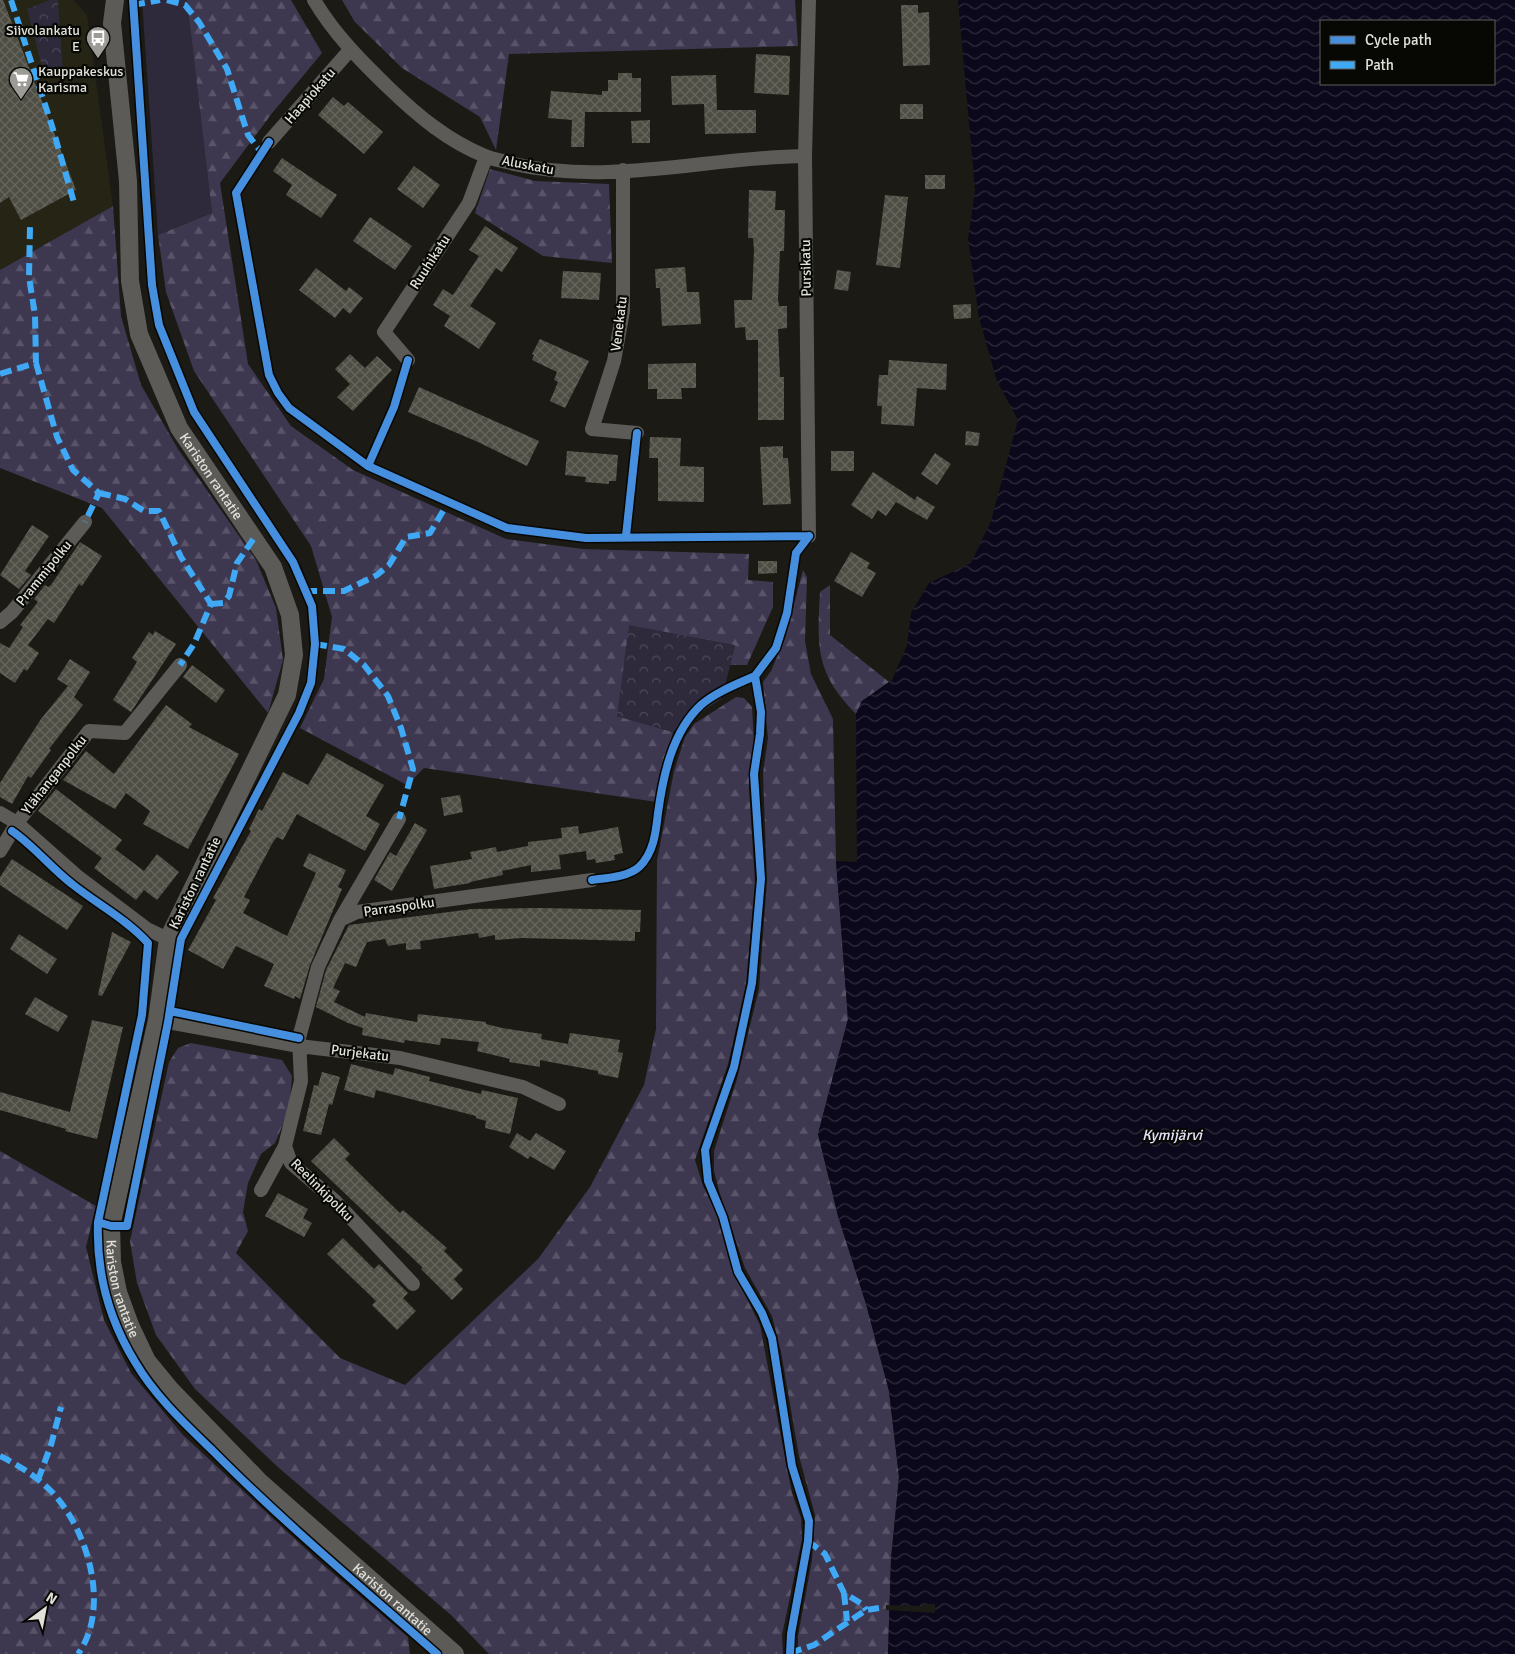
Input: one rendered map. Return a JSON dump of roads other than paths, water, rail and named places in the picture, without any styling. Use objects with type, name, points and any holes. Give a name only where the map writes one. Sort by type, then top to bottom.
[{"type":"street","name":"Kariston rantatie","points":[[103,0],[112,23]]},
{"type":"street","name":"Kariston rantatie","points":[[115,0],[112,23],[128,181],[130,281],[139,334],[179,428],[273,567],[290,615],[294,656],[287,696],[168,939],[157,1020],[111,1226],[112,1262],[118,1292],[130,1326],[148,1361],[202,1423],[260,1482],[455,1654]]},
{"type":"street","name":"Aluskatu","points":[[314,0],[350,50],[418,116],[450,138],[486,157],[566,173],[805,156]]},
{"type":"street","name":"Pursikatu","points":[[808,536],[805,156],[809,0]]},
{"type":"street","name":"Haapiokatu","points":[[269,142],[350,50]]},
{"type":"street","name":"Ruuhikatu","points":[[408,360],[384,332],[469,203],[486,157]]},
{"type":"street","name":"Venekatu","points":[[623,170],[623,311],[614,361],[592,429],[637,433]]},
{"type":"street","name":"Prammipolku","points":[[0,622],[12,612],[85,522]]},
{"type":"street","name":"Ylähanganpolku","points":[[17,823],[89,730],[125,733],[180,665]]},
{"type":"street","points":[[0,813],[17,823],[77,876],[147,929],[168,939]]},
{"type":"street","points":[[299,1046],[318,966],[340,920],[399,818]]},
{"type":"street","points":[[0,851],[17,823]]},
{"type":"street","name":"Parraspolku","points":[[340,920],[357,912],[592,880]]},
{"type":"street","name":"Purjekatu","points":[[157,1020],[299,1046],[400,1058],[523,1087],[559,1104]]},
{"type":"street","name":"Reelinkipolku","points":[[299,1046],[301,1081],[285,1146],[291,1163],[335,1201],[413,1284]]},
{"type":"street","points":[[261,1190],[285,1146]]},
{"type":"water","name":"Kymijärvi","points":[[958,0],[1515,0],[1515,1654],[888,1654],[891,1559],[899,1477],[889,1391],[866,1304],[838,1216],[818,1134],[848,1019],[836,861],[857,862],[856,714],[862,701],[892,680],[907,646],[911,613],[929,583],[971,563],[991,521],[1018,420],[997,381],[979,318],[968,239],[975,190]]},
{"type":"place","name":"Siivolankatu E","points":[[98,59]]},
{"type":"place","name":"Kauppakeskus Karisma","points":[[21,100]]}]
